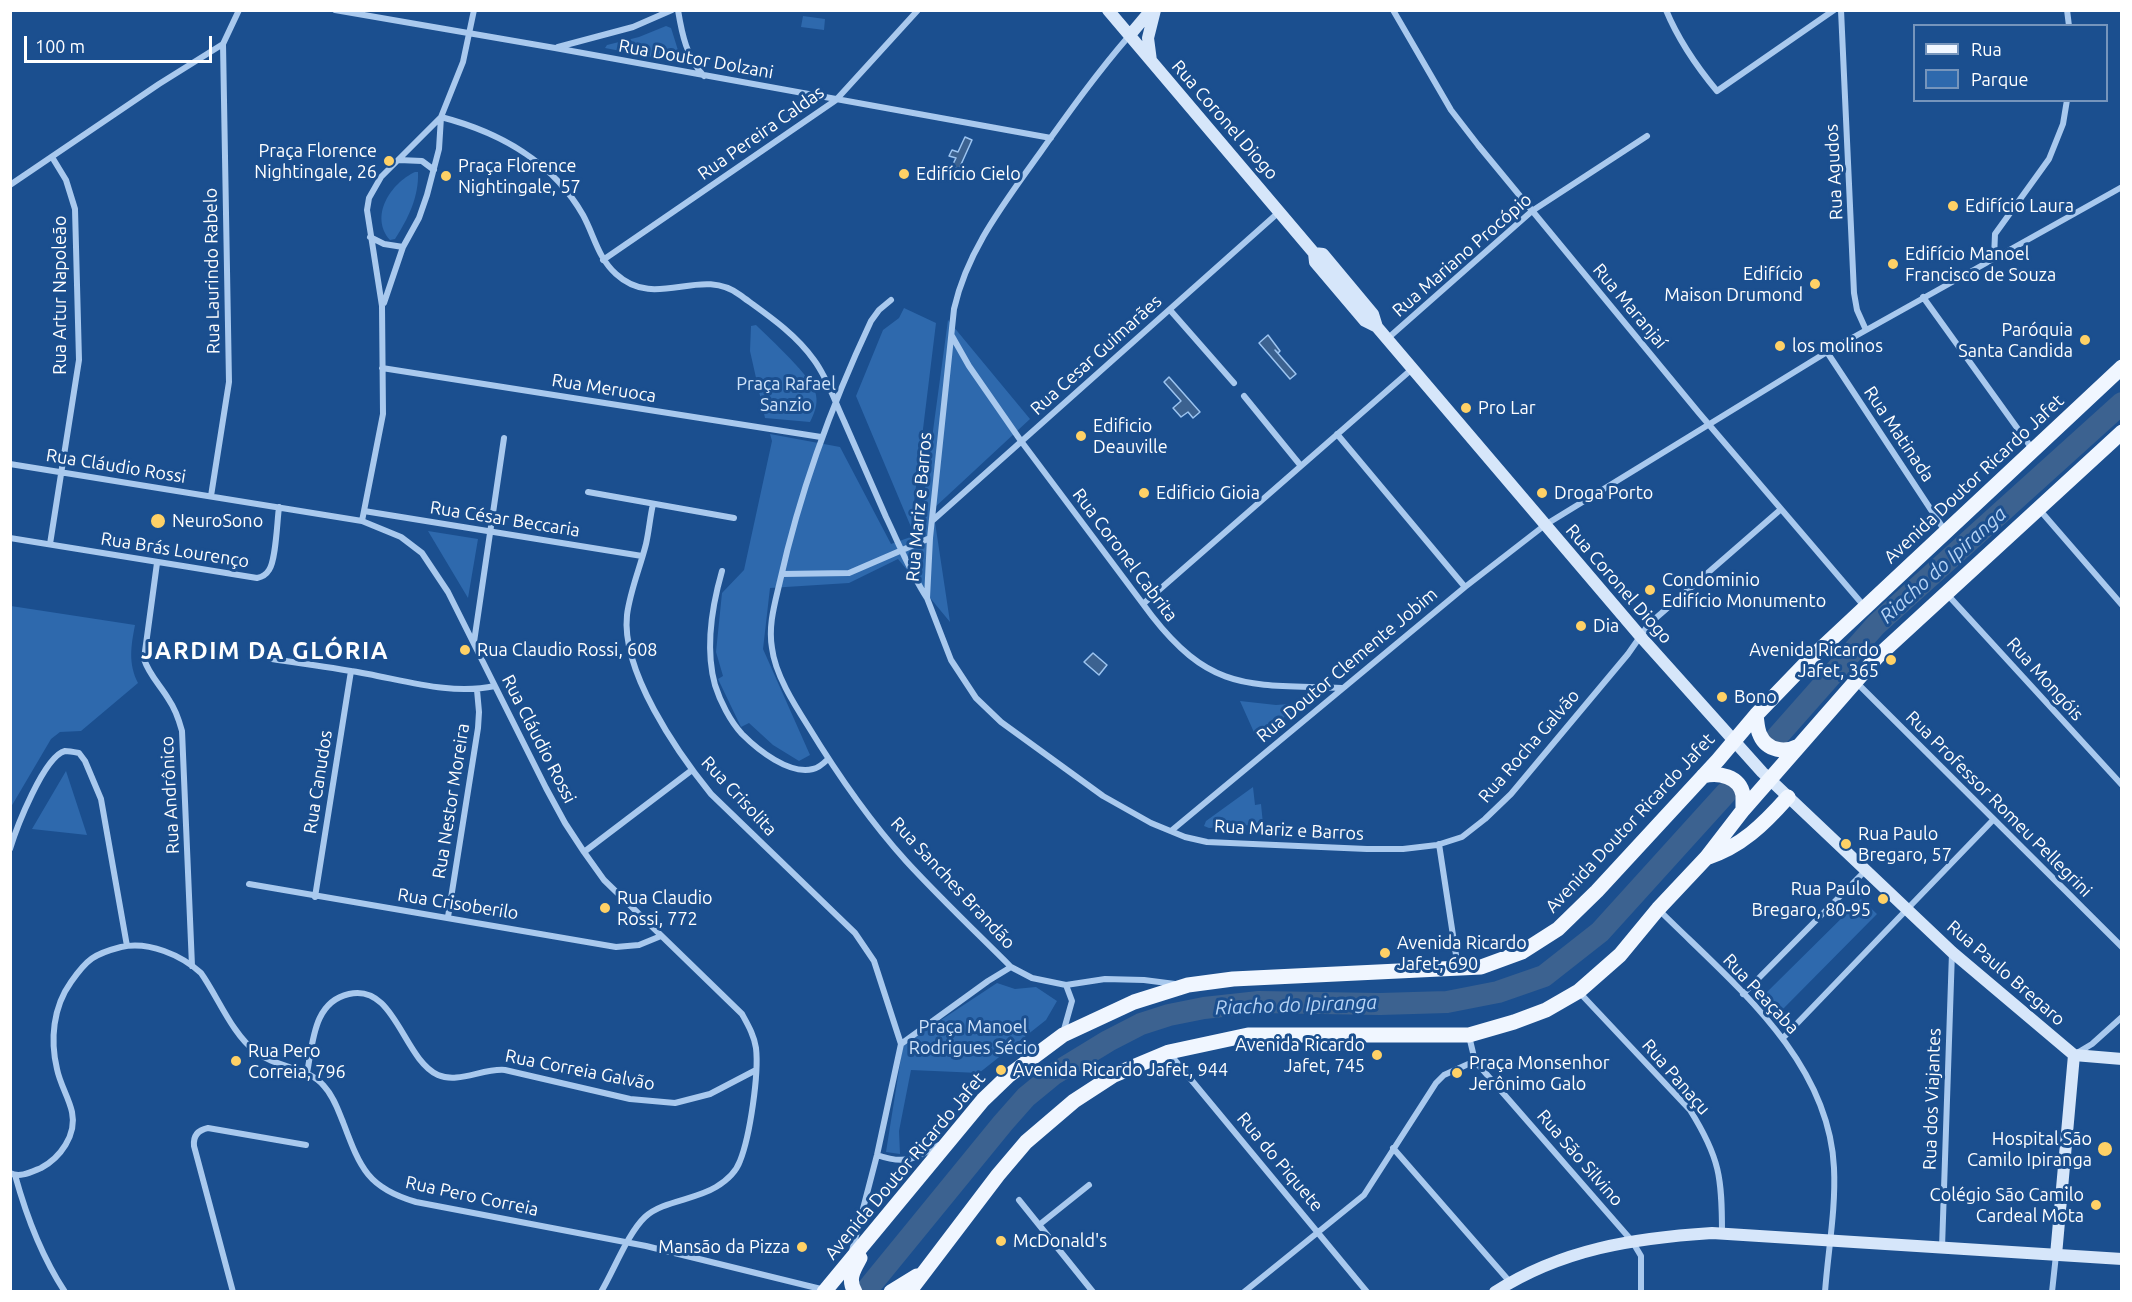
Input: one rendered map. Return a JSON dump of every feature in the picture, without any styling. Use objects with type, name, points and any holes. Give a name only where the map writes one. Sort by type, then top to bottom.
[{"type":"main road","name":"Avenida Doutor Ricardo Jafet","points":[[825,1291],[851,1268],[877,1229],[983,1100],[1008,1076],[1063,1035],[1134,1002],[1188,985],[1233,979],[1458,970],[1481,967],[1522,952],[1558,929],[1597,891],[1703,776],[1738,747],[1756,715],[1865,606],[2034,451],[2121,367]]},
{"type":"main road","points":[[909,1292],[998,1175],[1026,1143],[1074,1101],[1114,1075],[1169,1052],[1248,1035],[1469,1035],[1546,1010],[1579,991],[1620,955],[1877,657],[2121,432]]},
{"type":"main road","points":[[1756,715],[1760,736],[1771,747],[1785,751],[1800,746]]},
{"type":"main road","points":[[1703,776],[1721,774],[1734,781],[1743,794],[1743,810]]},
{"type":"main road","points":[[1706,858],[1725,852],[1749,835],[1788,797]]},
{"type":"main road","points":[[851,1268],[851,1282],[855,1292]]},
{"type":"main road","points":[[891,1292],[924,1271]]},
{"type":"street","points":[[10,184],[223,44],[239,10]]},
{"type":"street","name":"Rua Doutor Dolzani","points":[[335,10],[1051,138]]},
{"type":"street","points":[[382,306],[404,247],[428,195],[439,149],[441,117],[463,62],[474,10]]},
{"type":"street","points":[[555,48],[633,27],[672,10]]},
{"type":"street","points":[[678,10],[681,33],[695,66],[705,76]]},
{"type":"street","name":"Rua Pereira Caldas","points":[[603,260],[836,100],[918,10]]},
{"type":"street","name":"Rua Coronel Diogo","points":[[1108,10],[1314,253],[1315,262],[1360,316],[1377,327],[1641,637],[1738,747]]},
{"type":"street","points":[[1130,35],[1153,10]]},
{"type":"street","points":[[1151,62],[1148,38],[1153,10]]},
{"type":"street","name":"Rua Maranjaí","points":[[1393,10],[1451,110],[1532,212],[1709,425],[1865,606]]},
{"type":"street","points":[[1666,10],[1703,75],[1717,91],[1834,10]]},
{"type":"street","name":"Rua Agudos","points":[[1840,10],[1855,303],[1866,330]]},
{"type":"street","name":"Rua Mariz e Barros","points":[[1130,35],[1092,79],[993,220],[970,258],[958,290],[931,521],[927,598],[951,660],[976,698],[1001,722],[1103,796],[1151,822],[1185,837],[1218,842],[1367,849],[1403,849],[1439,844]]},
{"type":"street","name":"Rua Laurindo Rabelo","points":[[211,496],[229,382],[223,44]]},
{"type":"street","points":[[1994,258],[1995,234],[2049,159],[2063,124],[2067,102]]},
{"type":"street","points":[[362,521],[382,414],[382,306],[370,237],[367,210],[369,198],[381,177],[441,117]]},
{"type":"street","points":[[441,117],[505,140],[544,167],[583,215],[603,260],[616,274],[636,288],[660,290],[706,283],[726,286],[737,292],[799,341],[827,380],[915,579],[927,598]]},
{"type":"street","name":"Rua Mariano Procópio","points":[[1387,339],[1532,212],[1647,136]]},
{"type":"street","name":"Rua Artur Napoleão","points":[[50,544],[79,360],[75,209],[66,180],[52,157]]},
{"type":"street","points":[[398,160],[422,161],[434,170]]},
{"type":"street","name":"Rua Doutor Clemente Jobim","points":[[1171,831],[1465,587],[1545,525],[1827,352],[2121,187]]},
{"type":"street","name":"Rua Cesar Guimarães","points":[[931,521],[1279,212]]},
{"type":"street","points":[[370,237],[384,244],[404,247]]},
{"type":"street","points":[[1923,297],[2034,451]]},
{"type":"street","name":"Rua Sanches Brandão","points":[[891,300],[875,314],[821,437],[782,574],[771,621],[771,648],[792,700],[828,759],[906,860],[1011,968],[1032,978],[1066,985],[1105,979],[1144,980],[1188,985]]},
{"type":"street","points":[[1170,310],[1234,383]]},
{"type":"street","name":"Rua Coronel Cabrita","points":[[951,336],[1021,441],[1143,604],[1175,643],[1192,659],[1216,674],[1248,684],[1343,688]]},
{"type":"street","name":"Rua Matinada","points":[[1827,352],[1946,532]]},
{"type":"street","name":"Rua Meruoca","points":[[382,368],[821,437]]},
{"type":"street","points":[[1143,604],[1412,369]]},
{"type":"street","points":[[1244,396],[1301,466]]},
{"type":"street","points":[[1337,434],[1465,587]]},
{"type":"street","points":[[474,642],[492,532],[504,438]]},
{"type":"street","name":"Rua Cláudio Rossi","points":[[10,464],[362,521],[402,537],[422,553],[448,592],[565,823],[584,852],[604,880],[742,1014],[752,1032],[756,1048],[756,1070],[748,1130],[740,1161],[729,1178],[715,1188],[694,1198],[652,1211],[636,1228],[601,1292]]},
{"type":"street","points":[[588,492],[734,518]]},
{"type":"street","name":"Rua Crisolita","points":[[653,504],[646,543],[627,617],[628,647],[653,707],[692,770],[711,794],[855,933],[874,961],[901,1044]]},
{"type":"street","name":"Rua Brás Lourenço","points":[[10,538],[257,578],[264,576],[272,562],[279,507]]},
{"type":"street","points":[[2038,508],[2121,605]]},
{"type":"street","name":"Rua Rocha Galvão","points":[[1439,844],[1462,837],[1511,794],[1641,637],[1649,624],[1780,510]]},
{"type":"street","name":"Rua César Beccaria","points":[[364,511],[642,556]]},
{"type":"street","points":[[782,574],[849,573],[930,538]]},
{"type":"street","name":"Rua Andrônico","points":[[157,563],[143,650],[147,668],[178,717],[183,731],[192,966]]},
{"type":"street","points":[[722,571],[712,617],[711,654],[715,684],[727,712],[741,733],[778,763],[798,770],[815,769],[828,759]]},
{"type":"street","name":"Rua Mongóis","points":[[1946,592],[2121,785]]},
{"type":"street","points":[[272,659],[457,690],[477,690],[495,686]]},
{"type":"street","name":"Rua Canudos","points":[[315,897],[351,671]]},
{"type":"street","name":"Rua Professor Romeu Pellegrini","points":[[1856,681],[2121,947]]},
{"type":"street","name":"Rua Nestor Moreira","points":[[448,917],[478,728],[477,690]]},
{"type":"street","name":"Rua Paulo Bregaro","points":[[1738,747],[1769,780],[1952,952],[2074,1055]]},
{"type":"street","points":[[10,849],[21,817],[48,766],[57,755],[66,751],[79,753],[85,761],[101,800],[127,946]]},
{"type":"street","points":[[584,852],[692,770]]},
{"type":"street","points":[[1784,1038],[1993,820]]},
{"type":"street","points":[[1439,844],[1458,970]]},
{"type":"street","points":[[1743,994],[1865,871]]},
{"type":"street","name":"Rua Crisoberilo","points":[[249,885],[616,947],[639,945],[661,936]]},
{"type":"street","name":"Rua Peaçaba","points":[[1658,909],[1784,1038],[1815,1091],[1825,1116],[1832,1147],[1834,1193],[1825,1292]]},
{"type":"street","name":"Rua Pero Correia","points":[[13,1174],[25,1174],[47,1165],[57,1157],[69,1138],[73,1114],[57,1069],[53,1039],[55,1017],[62,998],[84,964],[94,956],[127,946],[142,946],[167,952],[192,966],[208,983],[241,1037],[255,1052],[275,1063],[307,1073],[323,1084],[334,1100],[356,1156],[365,1171],[378,1186],[394,1196],[628,1243],[825,1291]]},
{"type":"street","name":"Rua dos Viajantes","points":[[1942,1248],[1952,952]]},
{"type":"street","points":[[851,1268],[901,1044],[988,981],[1011,968]]},
{"type":"street","points":[[1063,1035],[1072,1001],[1066,985]]},
{"type":"street","name":"Rua Panaçu","points":[[1579,991],[1690,1110],[1703,1130],[1714,1153],[1719,1173],[1722,1195],[1722,1234]]},
{"type":"street","name":"Rua Correia Galvão","points":[[307,1073],[318,1018],[327,1004],[346,994],[358,992],[372,996],[383,1003],[421,1062],[436,1074],[444,1077],[453,1078],[493,1069],[506,1070],[630,1099],[675,1103],[710,1094],[756,1070]]},
{"type":"street","points":[[2074,1055],[2092,1044],[2121,1017]]},
{"type":"street","name":"Rua São Silvino","points":[[1469,1035],[1475,1061],[1632,1241]]},
{"type":"street","name":"Rua do Piquete","points":[[1169,1052],[1367,1292]]},
{"type":"street","points":[[2074,1055],[2121,1059]]},
{"type":"street","points":[[2052,1292],[2074,1055]]},
{"type":"street","points":[[1244,1292],[1364,1194],[1436,1083],[1444,1075],[1475,1061]]},
{"type":"street","points":[[233,1292],[194,1146],[194,1138],[200,1131],[208,1128],[306,1145]]},
{"type":"street","points":[[877,1155],[892,1160],[912,1160],[950,1138]]},
{"type":"street","points":[[1393,1148],[1510,1282]]},
{"type":"street","points":[[13,1174],[34,1230],[65,1292]]},
{"type":"street","points":[[1039,1225],[1089,1185]]},
{"type":"street","points":[[1019,1200],[1093,1292]]},
{"type":"street","points":[[1495,1292],[1520,1275],[1559,1260],[1609,1245],[1659,1237],[1722,1234],[2121,1259]]},
{"type":"street","points":[[1632,1241],[1641,1256],[1641,1292]]},
{"type":"street","points":[[800,1284],[808,1292]]},
{"type":"green space","points":[[803,16],[825,19],[824,30],[801,27]]},
{"type":"green space","points":[[666,26],[672,31],[681,60],[678,62],[605,48],[607,45],[639,37]]},
{"type":"green space","points":[[418,172],[418,181],[412,207],[395,239],[390,240],[384,231],[382,211],[391,192],[406,177]]},
{"type":"green space","points":[[904,308],[936,323],[911,527],[856,396],[883,330],[899,318]]},
{"type":"green space","points":[[948,320],[1030,419],[933,509],[950,622],[898,559],[849,583],[770,588],[763,649],[810,755],[799,761],[773,745],[749,723],[741,727],[718,679],[723,676],[716,652],[722,593],[744,570],[772,441],[770,434],[840,447],[891,544],[919,534]]},
{"type":"green space","name":"Praça Rafael Sanzio","points":[[756,325],[808,379],[816,395],[814,413],[810,422],[765,418],[750,351],[751,326]]},
{"type":"green space","points":[[428,531],[478,539],[468,598]]},
{"type":"green space","points":[[11,606],[135,625],[132,661],[138,683],[81,731],[60,732],[51,739],[11,807]]},
{"type":"green space","points":[[1240,701],[1276,705],[1302,703],[1257,739]]},
{"type":"green space","points":[[66,771],[87,835],[32,829]]},
{"type":"green space","points":[[1253,787],[1255,805],[1261,804],[1263,824],[1209,828],[1204,826],[1206,821]]},
{"type":"green space","points":[[1861,899],[1877,914],[1782,1010],[1766,993]]},
{"type":"green space","name":"Praça Manoel Rodrigues Sécio","points":[[997,983],[1015,989],[1036,987],[1057,1001],[1046,1020],[979,1073],[911,1070],[899,1131],[900,1154],[886,1152],[903,1045]]},
{"type":"shaded area","points":[[965,137],[972,140],[959,169],[952,166],[956,158],[949,156],[952,150],[958,152]]},
{"type":"shaded area","points":[[1268,335],[1280,351],[1278,353],[1275,350],[1296,374],[1290,379],[1259,343]]},
{"type":"shaded area","points":[[1169,377],[1200,412],[1193,418],[1188,412],[1181,417],[1173,408],[1181,401],[1164,382]]},
{"type":"shaded area","points":[[1093,653],[1107,665],[1099,675],[1084,662]]},
{"type":"waterway","name":"Riacho do Ipiranga","points":[[1776,738],[1876,625],[2122,403]]},
{"type":"waterway","name":"Riacho do Ipiranga","points":[[865,1292],[1026,1097],[1054,1074],[1108,1041],[1141,1024],[1169,1015],[1204,1008],[1259,1002],[1380,1004],[1447,1002],[1498,992],[1544,976],[1600,932],[1726,793]]},
{"type":"place","name":"Praça Florence Nightingale, 26","points":[[389,161]]},
{"type":"place","name":"Edifício Cielo","points":[[904,174]]},
{"type":"place","name":"Praça Florence Nightingale, 57","points":[[446,176]]},
{"type":"place","name":"Edifício Laura","points":[[1953,206]]},
{"type":"place","name":"Edifício Manoel Francisco de Souza","points":[[1893,264]]},
{"type":"place","name":"Edifício Maison Drumond","points":[[1815,284]]},
{"type":"place","name":"Paróquia Santa Candida","points":[[2085,340]]},
{"type":"place","name":"los molinos","points":[[1780,346]]},
{"type":"place","name":"Pro Lar","points":[[1466,408]]},
{"type":"place","name":"Edificio Deauville","points":[[1081,436]]},
{"type":"place","name":"Edificio Gioia","points":[[1144,493]]},
{"type":"place","name":"Droga Porto","points":[[1542,493]]},
{"type":"place","name":"NeuroSono","points":[[158,521]]},
{"type":"place","name":"Condominio Edifício Monumento","points":[[1650,590]]},
{"type":"place","name":"Dia","points":[[1581,626]]},
{"type":"place","name":"Rua Claudio Rossi, 608","points":[[465,650]]},
{"type":"place","name":"Avenida Ricardo Jafet, 365","points":[[1891,660]]},
{"type":"place","name":"Bono","points":[[1722,697]]},
{"type":"place","name":"Rua Paulo Bregaro, 57","points":[[1846,844]]},
{"type":"place","name":"Rua Paulo Bregaro, 80-95","points":[[1883,899]]},
{"type":"place","name":"Rua Claudio Rossi, 772","points":[[605,908]]},
{"type":"place","name":"Avenida Ricardo Jafet, 690","points":[[1385,953]]},
{"type":"place","name":"Avenida Ricardo Jafet, 745","points":[[1377,1055]]},
{"type":"place","name":"Rua Pero Correia, 796","points":[[236,1061]]},
{"type":"place","name":"Avenida Ricardo Jafet, 944","points":[[1001,1070]]},
{"type":"place","name":"Praça Monsenhor Jerônimo Galo","points":[[1457,1073]]},
{"type":"place","name":"Hospital São Camilo Ipiranga","points":[[2105,1149]]},
{"type":"place","name":"Colégio São Camilo Cardeal Mota","points":[[2096,1205]]},
{"type":"place","name":"McDonald's","points":[[1001,1241]]},
{"type":"place","name":"Mansão da Pizza","points":[[802,1247]]},
{"type":"district","name":"JARDIM DA GLÓRIA","points":[[265,651]]}]
